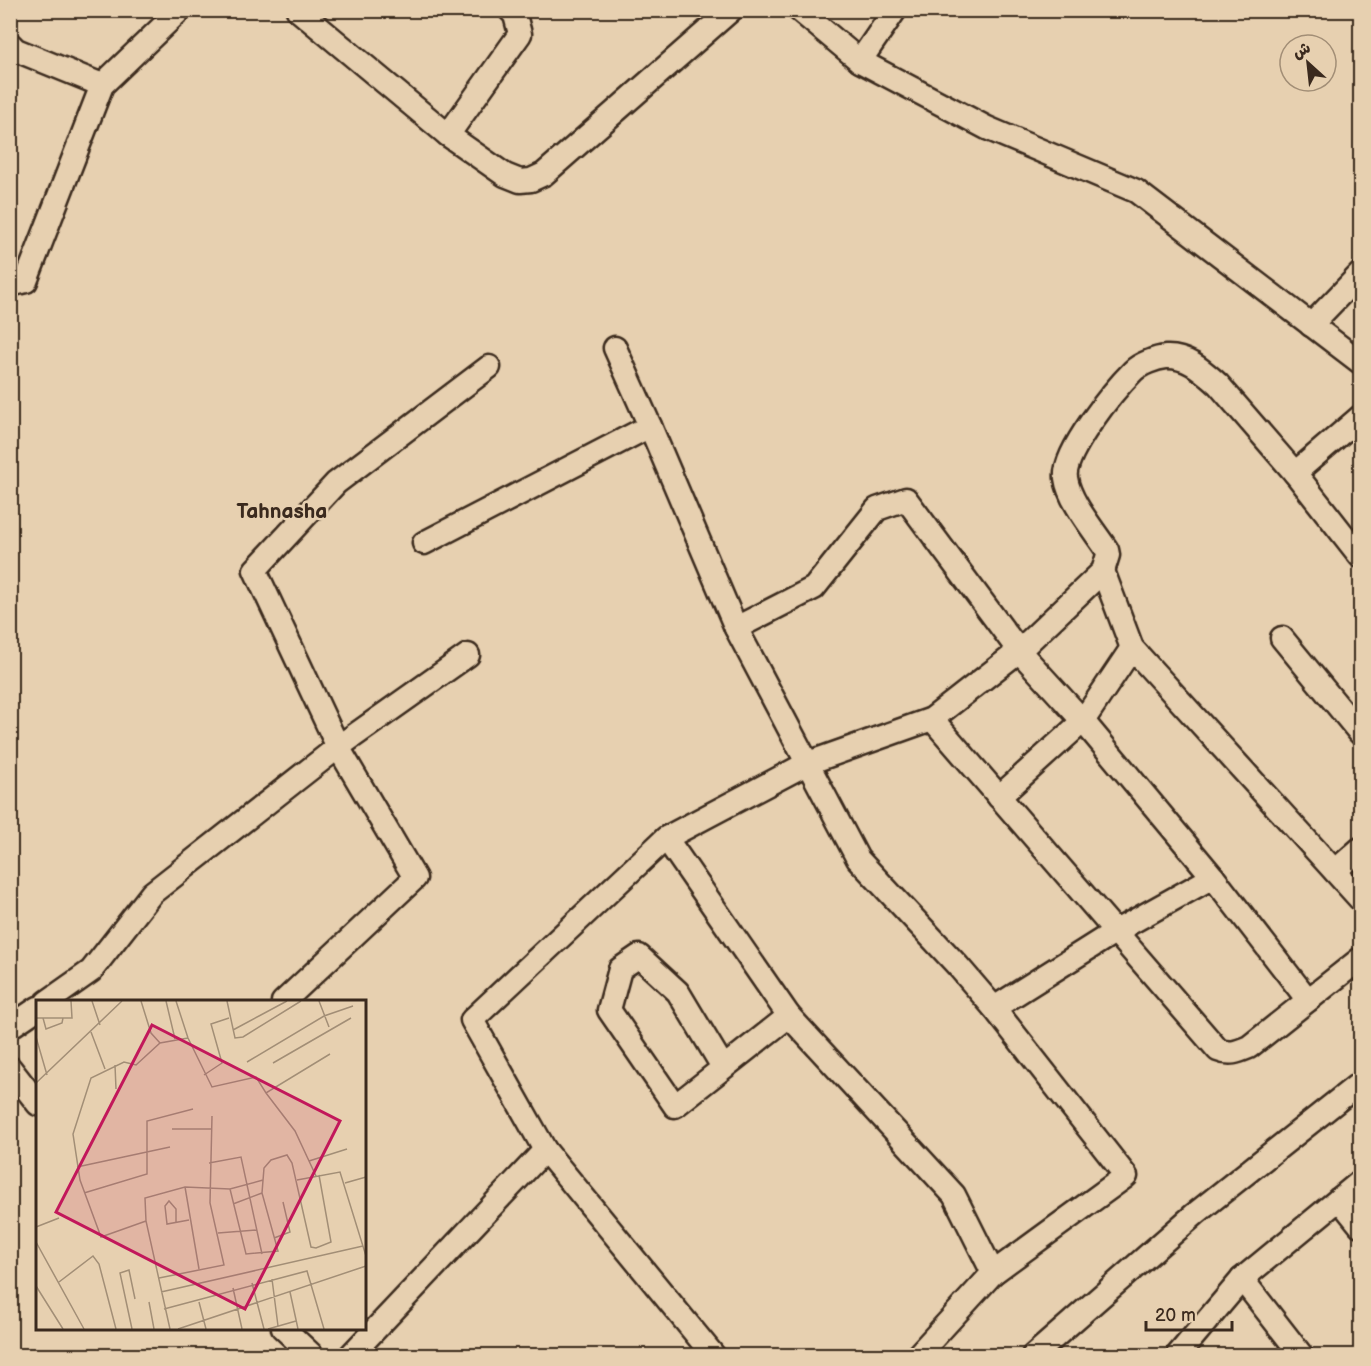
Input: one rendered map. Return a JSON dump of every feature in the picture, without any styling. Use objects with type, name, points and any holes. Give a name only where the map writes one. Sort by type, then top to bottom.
[{"type":"street","points":[[298,10],[448,135],[506,175],[520,181],[531,180],[544,174],[731,10]]},
{"type":"street","points":[[448,135],[520,33],[515,15],[510,10]]},
{"type":"street","points":[[799,10],[860,61],[987,128],[1136,191],[1360,362]]},
{"type":"street","points":[[860,61],[895,10]]},
{"type":"street","points":[[10,285],[26,281],[102,85],[176,12]]},
{"type":"street","points":[[10,44],[16,50],[102,85]]},
{"type":"street","points":[[1311,325],[1360,274]]},
{"type":"street","points":[[615,348],[736,628],[858,859],[994,1008],[1126,1176],[993,1273],[917,1356]]},
{"type":"street","points":[[714,1356],[545,1150],[472,1020],[666,838],[808,763],[932,719],[1019,651],[1103,571],[1108,555],[1107,550],[1070,494],[1065,477],[1069,457],[1086,429],[1134,370],[1167,357],[1187,360],[1205,373],[1218,384],[1295,473],[1360,556]]},
{"type":"street","points":[[285,1000],[415,878],[338,747],[255,570],[336,483],[489,367]]},
{"type":"street","points":[[1295,473],[1360,417]]},
{"type":"street","points":[[424,543],[650,426]]},
{"type":"street","points":[[736,628],[814,588],[877,509],[906,499],[1019,651],[1083,721],[1213,877],[1308,1000]]},
{"type":"street","points":[[1103,571],[1132,648],[1360,899]]},
{"type":"street","points":[[1282,638],[1360,733]]},
{"type":"street","points":[[999,797],[1083,721],[1132,648]]},
{"type":"street","points":[[50,1000],[91,971],[152,893],[338,747],[468,655]]},
{"type":"street","points":[[932,719],[1218,1050],[1227,1054],[1249,1047],[1360,959]]},
{"type":"street","points":[[666,838],[789,1016],[954,1195],[993,1273]]},
{"type":"street","points":[[1335,871],[1360,849]]},
{"type":"street","points":[[994,1008],[1116,931],[1213,877]]},
{"type":"street","points":[[723,1067],[678,992],[639,956],[620,969],[609,1010],[675,1106],[789,1016]]},
{"type":"street","points":[[10,1027],[36,1009]]},
{"type":"street","points":[[10,1068],[36,1101]]},
{"type":"street","points":[[1033,1356],[1195,1214],[1360,1083]]},
{"type":"street","points":[[350,1356],[545,1150]]},
{"type":"street","points":[[1177,1356],[1242,1280],[1360,1182]]},
{"type":"street","points":[[1339,1199],[1360,1225]]},
{"type":"street","points":[[1242,1280],[1302,1356]]},
{"type":"street","points":[[284,1330],[313,1356]]},
{"type":"district","name":"Tahnasha","points":[[282,511]]}]
